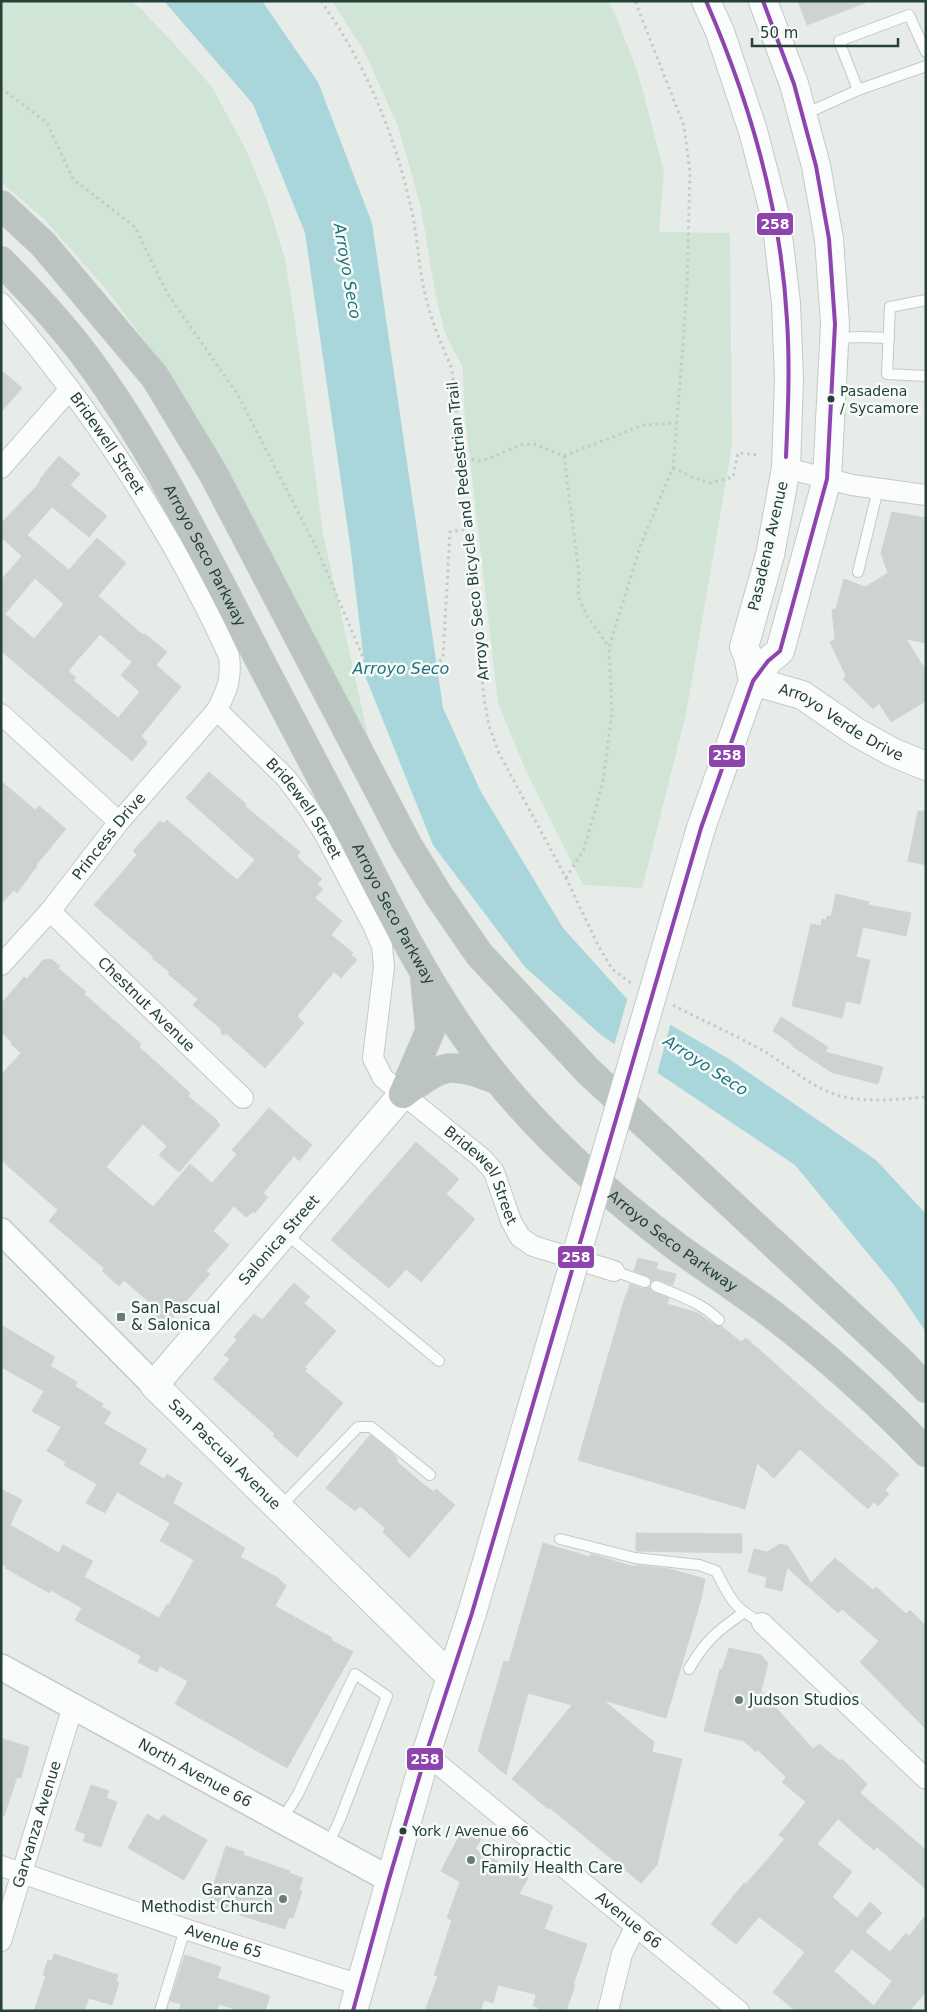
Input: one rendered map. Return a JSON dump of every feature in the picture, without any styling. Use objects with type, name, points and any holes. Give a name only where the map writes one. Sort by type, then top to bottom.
[{"type":"highway","points":[[1,205],[43,244],[154,377],[213,473],[407,844],[439,896],[479,954],[588,1071],[901,1362],[926,1388]]},
{"type":"highway","name":"Arroyo Seco Parkway","points":[[1,260],[35,296],[83,353],[140,438],[191,528],[382,894],[424,970],[461,1031],[498,1080],[531,1118],[578,1165],[676,1246],[765,1310],[830,1361],[889,1413],[926,1452]]},
{"type":"highway","points":[[404,1094],[430,1031],[424,970]]},
{"type":"highway","points":[[404,1094],[428,1076],[444,1068],[465,1068],[498,1080]]},
{"type":"main road","name":"Pasadena Avenue","points":[[706,1],[720,32],[753,131],[776,219],[787,312],[789,379],[786,468],[770,555],[744,647],[748,656],[753,681]]},
{"type":"main road","points":[[353,2011],[389,1879],[426,1754],[472,1613],[701,828],[753,681],[768,661],[780,651],[826,478],[835,338],[830,239],[816,166],[794,84],[763,1]]},
{"type":"main road","name":"Arroyo Verde Drive","points":[[753,681],[802,695],[856,732],[892,752],[926,766]]},
{"type":"main road","name":"Salonica Street","points":[[154,1385],[404,1094]]},
{"type":"main road","name":"San Pascual Avenue","points":[[154,1385],[451,1677]]},
{"type":"street","name":"Bridewell Street","points":[[1,303],[70,389],[155,515],[229,656],[231,673],[227,691],[217,710],[286,778],[307,806],[324,833],[373,925],[382,946],[384,967],[373,1058],[382,1078],[483,1159],[494,1172],[511,1221],[520,1237],[533,1246],[614,1271]]},
{"type":"street","points":[[1,468],[70,389]]},
{"type":"street","points":[[786,468],[852,485],[926,495]]},
{"type":"street","name":"Princess Drive","points":[[1,964],[50,911],[119,822],[217,710]]},
{"type":"street","points":[[1,714],[119,822]]},
{"type":"street","name":"Chestnut Avenue","points":[[50,911],[243,1098]]},
{"type":"street","name":"San Pascual Avenue","points":[[1,1231],[154,1385]]},
{"type":"street","points":[[762,1623],[926,1779]]},
{"type":"street","name":"North Avenue 66","points":[[1,1667],[389,1879]]},
{"type":"street","name":"Garvanza Avenue","points":[[1,1941],[72,1706]]},
{"type":"street","name":"Avenue 66","points":[[426,1754],[739,2011]]},
{"type":"street","name":"Avenue 65","points":[[1,1866],[185,1929],[360,1985]]},
{"type":"street","points":[[608,2011],[622,1954],[636,1926]]},
{"type":"lane","points":[[858,90],[839,41],[909,15],[926,52]]},
{"type":"lane","points":[[802,116],[858,90],[926,66]]},
{"type":"lane","points":[[926,300],[890,307],[887,374],[926,376]]},
{"type":"lane","points":[[835,338],[889,338]]},
{"type":"lane","points":[[858,572],[878,489]]},
{"type":"lane","points":[[285,1233],[439,1361]]},
{"type":"lane","points":[[614,1271],[645,1282]]},
{"type":"lane","points":[[656,1286],[688,1299],[712,1313],[719,1320]]},
{"type":"lane","points":[[280,1508],[358,1427],[371,1427],[430,1475]]},
{"type":"lane","points":[[560,1539],[634,1558],[699,1565],[716,1571],[730,1598],[743,1613],[762,1623]]},
{"type":"lane","points":[[689,1669],[702,1647],[722,1627],[743,1613]]},
{"type":"lane","points":[[282,1820],[298,1794],[355,1674],[387,1696],[340,1819],[328,1845]]},
{"type":"lane","points":[[160,2011],[185,1929]]},
{"type":"path","name":"Arroyo Seco Bicycle and Pedestrian Trail","points":[[321,1],[356,56],[374,92],[401,168],[412,210],[424,293],[437,336],[452,369],[484,698]]},
{"type":"path","points":[[566,878],[584,849],[603,782],[612,712],[609,647],[640,544],[673,468],[677,423],[687,285],[690,173],[684,126],[635,1]]},
{"type":"path","points":[[1,88],[47,122],[73,179],[135,226],[167,293],[238,395],[316,547],[366,664],[406,674],[424,675],[443,658],[450,532],[467,529]]},
{"type":"path","points":[[460,458],[482,461],[521,445],[534,444],[564,456],[643,425],[677,423]]},
{"type":"path","points":[[673,468],[695,478],[710,482],[733,477],[738,453],[758,455]]},
{"type":"path","points":[[564,456],[579,574],[578,596],[587,616],[609,647]]},
{"type":"green space","points":[[1,1],[130,1],[142,10],[212,87],[245,148],[267,200],[285,259],[323,533],[373,758],[167,371],[106,289],[44,219],[1,182]]},
{"type":"green space","points":[[332,1],[608,1],[638,73],[664,172],[659,232],[730,233],[732,446],[686,714],[642,888],[583,885],[526,771],[498,703],[464,408],[463,368],[445,333],[435,292],[421,208],[398,126],[364,51]]},
{"type":"water","name":"Arroyo Seco","points":[[164,1],[262,1],[318,82],[372,223],[443,708],[480,790],[563,928],[628,1000],[729,1059],[876,1160],[926,1214],[926,1332],[894,1285],[795,1165],[601,1035],[525,967],[433,845],[366,678],[350,544],[305,233],[253,104]]},
{"type":"pier","points":[[628,997],[671,1022],[657,1074],[614,1046]]},
{"type":"building","points":[[798,1],[865,1],[865,3],[807,25]]},
{"type":"building","points":[[1,370],[22,388],[1,412]]},
{"type":"building","points":[[59,456],[80,474],[70,485],[107,516],[89,537],[52,507],[27,535],[69,570],[97,538],[126,563],[98,596],[143,635],[144,633],[167,652],[156,665],[181,687],[141,736],[147,742],[146,745],[132,761],[1,651],[1,580],[22,556],[1,537],[1,523],[36,487],[40,479]],"holes":[[[35,578],[64,604],[34,639],[5,614]],[[100,634],[132,662],[121,675],[140,692],[118,718],[73,680],[76,678],[68,671]]]},
{"type":"building","points":[[892,512],[926,518],[926,643],[906,639],[926,671],[926,701],[891,722],[879,703],[873,709],[843,679],[846,676],[830,642],[835,640],[832,610],[836,609],[844,579],[865,587],[888,573],[881,553]]},
{"type":"building","points":[[209,772],[246,804],[245,806],[300,852],[297,856],[300,860],[322,879],[317,884],[323,889],[315,898],[342,921],[331,935],[353,953],[351,955],[357,960],[341,978],[334,972],[297,1016],[304,1023],[265,1068],[227,1034],[222,1035],[221,1029],[193,1005],[198,999],[168,974],[170,972],[152,958],[154,957],[94,905],[137,855],[133,851],[160,821],[164,824],[167,820],[237,880],[255,860],[186,798]]},
{"type":"building","points":[[1,781],[35,810],[39,806],[66,829],[36,865],[17,893],[14,890],[1,904]]},
{"type":"building","points":[[918,811],[926,811],[926,865],[908,861]]},
{"type":"building","points":[[836,894],[869,902],[868,905],[911,913],[906,936],[863,927],[856,957],[870,960],[860,1004],[846,1001],[842,1018],[792,1006],[811,924],[821,926],[822,919],[826,920],[827,916],[831,917]]},
{"type":"building","points":[[51,959],[60,966],[58,968],[86,992],[84,994],[141,1044],[139,1047],[190,1093],[188,1096],[218,1121],[220,1125],[179,1172],[159,1155],[167,1146],[143,1124],[106,1167],[153,1207],[190,1164],[212,1183],[237,1154],[232,1150],[269,1108],[312,1145],[299,1161],[294,1156],[263,1193],[268,1197],[255,1213],[254,1211],[246,1217],[234,1206],[213,1231],[229,1245],[206,1271],[210,1274],[162,1329],[149,1317],[156,1308],[124,1280],[119,1286],[102,1271],[104,1268],[49,1221],[58,1210],[1,1160],[1,1075],[21,1053],[1,1032],[1,1004],[24,977],[27,979],[43,960]]},
{"type":"building","points":[[781,1017],[828,1047],[825,1052],[883,1067],[878,1084],[831,1072],[792,1046],[792,1044],[773,1031]]},
{"type":"building","points":[[416,1142],[459,1179],[446,1194],[475,1219],[421,1282],[406,1269],[389,1288],[331,1240]]},
{"type":"building","points":[[638,1258],[658,1263],[656,1269],[676,1274],[673,1285],[658,1280],[652,1281],[648,1276],[634,1271]]},
{"type":"building","points":[[294,1283],[310,1297],[304,1303],[336,1331],[305,1367],[307,1369],[305,1371],[343,1403],[297,1457],[273,1436],[275,1434],[213,1379],[230,1359],[224,1355],[237,1340],[234,1337],[254,1314],[262,1320]]},
{"type":"building","points":[[630,1284],[643,1289],[649,1287],[653,1292],[669,1298],[667,1304],[698,1313],[715,1325],[721,1326],[741,1342],[746,1338],[899,1474],[885,1490],[889,1494],[878,1506],[874,1502],[868,1509],[800,1449],[774,1478],[757,1463],[745,1509],[578,1460]]},
{"type":"building","points":[[1,1325],[55,1357],[50,1366],[77,1382],[75,1386],[103,1404],[101,1407],[111,1412],[104,1424],[147,1449],[139,1464],[164,1479],[167,1474],[182,1483],[173,1503],[245,1548],[240,1557],[278,1578],[286,1586],[275,1606],[353,1652],[287,1768],[175,1704],[188,1681],[160,1666],[157,1672],[138,1662],[141,1656],[75,1620],[82,1608],[51,1590],[50,1593],[1,1564],[1,1489],[22,1500],[10,1525],[59,1553],[63,1545],[93,1561],[84,1577],[159,1618],[167,1604],[169,1605],[194,1560],[160,1541],[170,1523],[117,1492],[105,1513],[86,1503],[97,1484],[64,1465],[66,1462],[47,1451],[61,1427],[32,1411],[44,1391],[1,1367]]},
{"type":"building","points":[[370,1435],[390,1451],[397,1458],[397,1462],[423,1484],[434,1492],[436,1489],[455,1505],[409,1558],[383,1532],[385,1528],[360,1506],[355,1511],[326,1488]]},
{"type":"building","points":[[636,1533],[742,1534],[742,1553],[636,1551]]},
{"type":"building","points":[[543,1543],[590,1557],[591,1554],[635,1567],[635,1565],[670,1569],[705,1579],[701,1599],[666,1718],[603,1700],[654,1742],[652,1752],[682,1759],[657,1865],[641,1883],[512,1779],[572,1705],[528,1693],[506,1775],[478,1751],[504,1661],[509,1662]]},
{"type":"building","points":[[780,1544],[788,1546],[811,1583],[835,1558],[873,1590],[876,1587],[906,1614],[910,1610],[926,1626],[926,1729],[860,1662],[879,1641],[842,1609],[838,1613],[808,1586],[810,1583],[807,1586],[787,1567],[782,1591],[765,1587],[767,1577],[748,1572],[754,1549],[767,1552]]},
{"type":"building","points":[[729,1648],[761,1655],[768,1663],[761,1691],[813,1749],[819,1744],[840,1761],[842,1759],[867,1784],[860,1793],[926,1850],[926,1889],[877,1847],[874,1850],[838,1819],[817,1844],[852,1872],[832,1897],[857,1918],[870,1902],[882,1913],[865,1932],[890,1952],[906,1933],[909,1936],[926,1915],[926,1992],[909,2011],[796,2011],[773,1992],[805,1952],[759,1917],[736,1944],[711,1924],[744,1883],[746,1884],[785,1839],[779,1835],[806,1802],[782,1782],[786,1777],[758,1750],[756,1752],[744,1741],[704,1731],[720,1669],[722,1670]],"holes":[[[852,1949],[892,1981],[874,2006],[834,1971]]]},
{"type":"building","points":[[1,1738],[29,1747],[21,1778],[17,1777],[4,1816],[1,1816]]},
{"type":"building","points":[[91,1785],[109,1791],[106,1798],[117,1802],[101,1847],[83,1841],[86,1834],[75,1830]]},
{"type":"building","points":[[147,1814],[159,1821],[163,1815],[207,1840],[184,1880],[128,1848]]},
{"type":"building","points":[[463,1829],[481,1839],[475,1849],[528,1878],[519,1894],[553,1906],[544,1929],[587,1944],[566,2011],[537,2011],[538,2007],[533,2006],[535,1994],[498,1985],[493,2003],[484,2000],[480,2011],[425,2011],[438,1976],[434,1975],[452,1920],[447,1918],[460,1882],[441,1871]]},
{"type":"building","points":[[226,1846],[244,1852],[243,1855],[290,1871],[289,1873],[303,1878],[299,1890],[302,1891],[293,1918],[289,1917],[285,1929],[207,1905]]},
{"type":"building","points":[[54,1954],[118,1975],[116,1981],[119,1982],[112,2005],[89,1998],[84,2011],[34,2011],[46,1976],[43,1975],[48,1960],[52,1961]]},
{"type":"building","points":[[185,1955],[221,1967],[217,1978],[270,1996],[265,2011],[240,2011],[219,2004],[217,2011],[179,2011],[181,2004],[170,2001]]},
{"type":"transit line","name":"258","points":[[706,1],[722,39],[749,117],[761,157],[778,238],[784,279],[788,337],[786,457]]},
{"type":"transit line","name":"258","points":[[353,2011],[389,1879],[426,1754],[472,1613],[701,828],[753,681],[768,661],[780,651],[827,479],[835,324],[829,239],[816,166],[794,84],[763,1]]},
{"type":"place","name":"Pasadena / Sycamore","points":[[831,399]]},
{"type":"place","name":"San Pascual & Salonica","points":[[121,1317]]},
{"type":"place","name":"Judson Studios","points":[[739,1700]]},
{"type":"place","name":"York / Avenue 66","points":[[403,1831]]},
{"type":"place","name":"Chiropractic Family Health Care","points":[[471,1860]]},
{"type":"place","name":"Garvanza Methodist Church","points":[[283,1899]]}]
